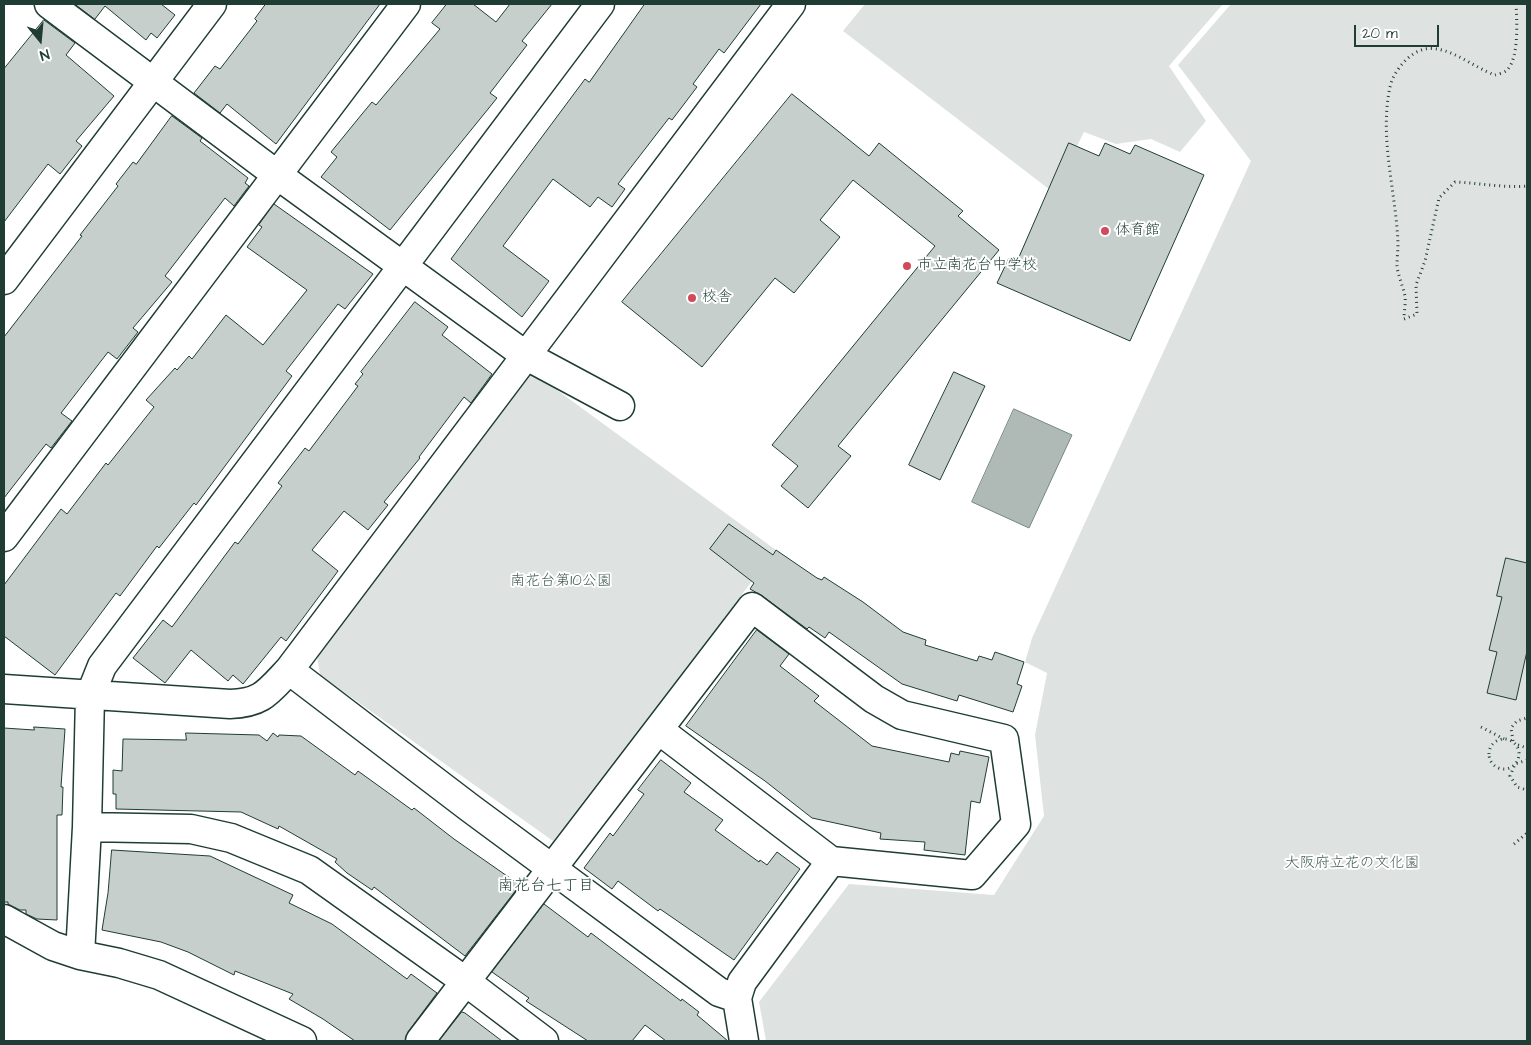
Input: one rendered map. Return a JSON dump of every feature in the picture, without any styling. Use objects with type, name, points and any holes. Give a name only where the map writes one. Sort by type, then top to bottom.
[{"type":"street","points":[[50,4],[276,174],[525,355],[620,406]]},
{"type":"street","points":[[4,280],[212,4]]},
{"type":"street","points":[[4,537],[406,4]]},
{"type":"street","points":[[80,955],[87,827],[90,696],[102,666],[600,4]]},
{"type":"street","points":[[4,689],[90,696],[249,703],[267,694],[289,670],[791,4]]},
{"type":"street","points":[[420,1041],[752,607],[874,699],[902,715],[1004,739],[1016,824],[972,875],[831,862],[659,730]]},
{"type":"street","points":[[289,670],[552,870],[719,992],[737,998]]},
{"type":"street","points":[[87,827],[191,829],[231,838],[309,870],[465,981],[544,1041]]},
{"type":"street","points":[[744,1041],[737,998],[742,982],[831,862]]},
{"type":"street","points":[[4,919],[53,946],[80,955],[119,963],[159,975],[302,1041]]},
{"type":"path","points":[[1516,4],[1516,39],[1513,59],[1507,70],[1495,75],[1483,71],[1467,61],[1437,50],[1426,49],[1418,51],[1397,70],[1390,85],[1387,106],[1389,164],[1398,243],[1397,267],[1405,297],[1404,319],[1417,314],[1416,285],[1426,261],[1439,198],[1455,182],[1486,183],[1505,188],[1527,186]]},
{"type":"path","points":[[1527,718],[1517,721],[1512,728],[1511,737],[1519,753],[1510,772],[1511,781],[1520,790],[1527,790]]},
{"type":"path","points":[[1481,727],[1516,745],[1527,748]]},
{"type":"path","points":[[1505,739],[1496,742],[1490,748],[1492,762],[1503,769],[1527,760]]},
{"type":"path","points":[[1514,844],[1527,833]]},
{"type":"green space","points":[[865,4],[1223,4],[1169,66],[1206,121],[1180,152],[1151,139],[1116,144],[1084,132],[1054,193],[843,31]]},
{"type":"green space","name":"大阪府立花の文化園","points":[[1231,4],[1527,4],[1527,1041],[766,1041],[759,1002],[849,884],[994,895],[1044,816],[1035,735],[1047,673],[1025,662],[1032,638],[1251,161],[1178,65]]},
{"type":"green space","name":"南花台第10公園","points":[[531,371],[776,550],[553,841],[320,675],[317,656]]},
{"type":"shaded area","points":[[1014,409],[1072,435],[1029,528],[972,502]]},
{"type":"building","points":[[75,4],[161,4],[175,15],[157,38],[151,33],[146,40],[105,6],[95,19]]},
{"type":"building","points":[[266,4],[380,4],[276,144],[227,104],[220,113],[194,93],[215,66],[220,69],[257,21],[255,19]]},
{"type":"building","points":[[447,4],[473,4],[496,22],[510,4],[552,4],[522,41],[527,45],[490,93],[497,98],[390,230],[321,177],[337,157],[331,152],[372,102],[376,105],[440,29],[432,23]]},
{"type":"building","points":[[645,4],[761,4],[724,53],[719,49],[693,84],[697,87],[672,120],[669,118],[618,184],[625,189],[612,207],[598,197],[590,207],[553,179],[503,246],[549,281],[522,317],[451,259],[585,79],[589,82]]},
{"type":"building","points":[[44,20],[75,43],[66,55],[114,96],[76,141],[82,146],[60,174],[48,164],[4,222],[4,69]]},
{"type":"building","name":"校舎","points":[[792,94],[869,156],[879,143],[963,211],[958,216],[999,250],[838,446],[851,456],[808,508],[781,486],[798,466],[772,445],[935,246],[853,180],[820,220],[840,237],[794,293],[775,278],[702,367],[622,302]]},
{"type":"building","points":[[172,116],[202,138],[200,141],[248,178],[245,183],[249,186],[234,206],[225,198],[165,276],[172,282],[133,328],[138,332],[117,359],[108,352],[61,413],[72,421],[51,448],[46,444],[4,498],[4,337],[82,236],[80,235],[118,186],[116,184],[133,162],[136,164]]},
{"type":"building","name":"体育館","points":[[1069,143],[1099,156],[1105,143],[1130,154],[1135,145],[1204,175],[1130,341],[997,283],[1009,258],[1016,263]]},
{"type":"building","points":[[274,204],[373,274],[345,309],[338,304],[286,371],[292,376],[196,505],[194,503],[159,548],[157,546],[120,596],[116,593],[55,675],[4,636],[4,585],[61,509],[67,514],[106,463],[108,465],[154,407],[146,400],[175,368],[177,370],[189,356],[192,359],[226,315],[263,345],[307,290],[247,247],[262,227],[259,225]]},
{"type":"building","points":[[415,302],[448,327],[442,335],[492,374],[471,403],[464,397],[420,458],[384,502],[388,505],[368,530],[344,511],[312,550],[338,571],[286,641],[281,637],[243,684],[233,675],[228,681],[191,650],[165,683],[133,658],[163,620],[172,627],[235,542],[238,544],[282,486],[278,483],[305,448],[309,451],[358,386],[355,384],[363,374],[361,372]]},
{"type":"building","points":[[954,372],[985,386],[940,480],[909,465]]},
{"type":"building","points":[[729,524],[773,555],[776,550],[817,578],[822,580],[824,577],[863,602],[903,632],[926,640],[925,645],[977,661],[979,656],[992,660],[995,652],[1024,662],[1017,684],[1022,686],[1013,712],[959,695],[957,701],[902,684],[829,632],[825,638],[809,627],[807,629],[750,589],[754,583],[710,549]]},
{"type":"building","points":[[1506,558],[1527,563],[1527,651],[1516,700],[1487,693],[1497,652],[1489,650],[1502,597],[1497,596]]},
{"type":"building","points":[[757,630],[789,654],[780,666],[819,696],[814,701],[872,746],[949,762],[951,753],[959,755],[960,751],[989,757],[980,803],[971,801],[965,855],[924,850],[925,842],[880,839],[881,833],[812,818],[765,781],[686,726]]},
{"type":"building","points":[[34,727],[65,729],[61,787],[63,787],[62,815],[57,815],[57,920],[37,919],[26,914],[26,910],[20,910],[8,904],[8,902],[4,902],[4,728],[34,730]]},
{"type":"building","points":[[186,733],[259,735],[267,741],[273,733],[278,737],[279,735],[301,736],[355,775],[358,771],[412,810],[414,808],[454,839],[520,885],[465,956],[374,887],[372,890],[347,873],[335,862],[337,859],[279,826],[278,829],[241,812],[116,809],[116,794],[113,794],[113,770],[122,771],[123,739],[186,740]]},
{"type":"building","points":[[661,760],[691,783],[684,792],[723,820],[715,830],[759,862],[760,860],[767,865],[777,852],[800,869],[734,960],[660,909],[658,911],[618,881],[612,889],[584,868],[610,833],[613,836],[644,794],[638,790]]},
{"type":"building","points":[[112,850],[210,856],[293,895],[289,903],[332,924],[407,979],[411,974],[437,993],[408,1032],[405,1041],[355,1041],[289,999],[293,994],[235,971],[234,975],[188,952],[161,942],[102,930]]},
{"type":"building","points":[[544,904],[588,937],[591,933],[681,1001],[682,999],[699,1012],[697,1015],[728,1041],[666,1041],[645,1025],[632,1041],[588,1041],[526,1001],[529,998],[492,972]]},
{"type":"building","points":[[462,1012],[465,1013],[502,1041],[439,1041]]},
{"type":"place","name":"体育館","points":[[1105,231]]},
{"type":"place","name":"市立南花台中学校","points":[[907,266]]},
{"type":"place","name":"校舎","points":[[692,298]]},
{"type":"district","name":"南花台七丁目","points":[[546,887]]}]
